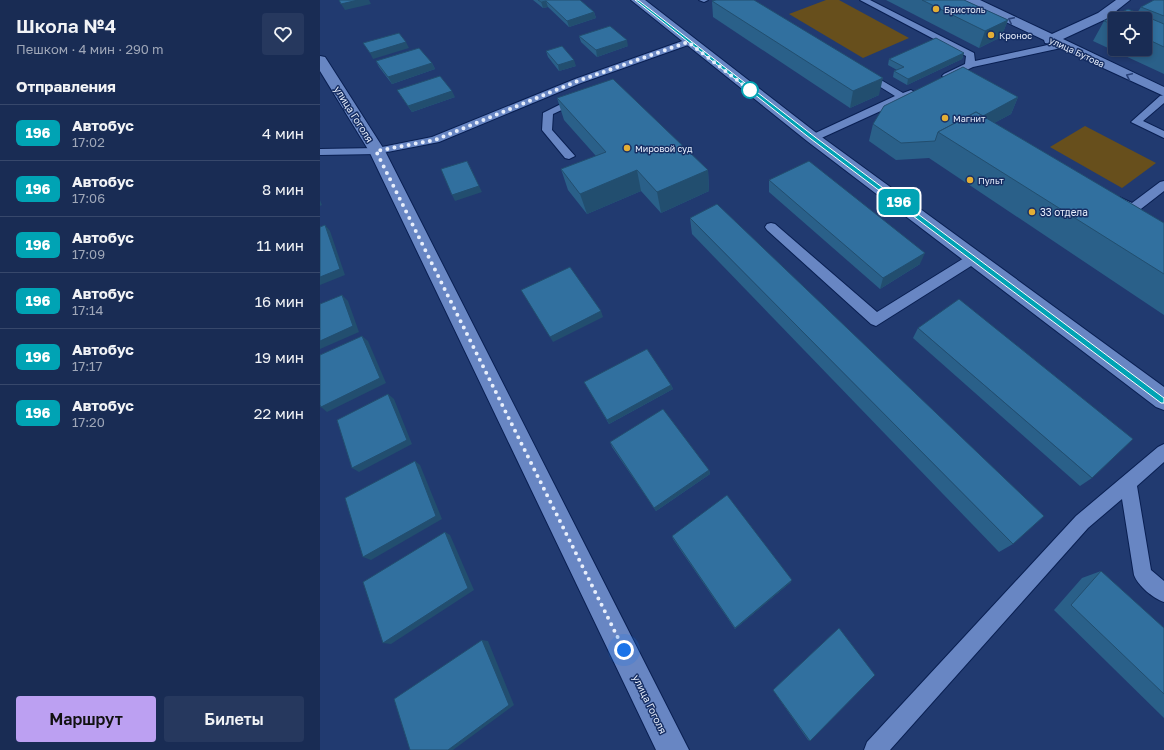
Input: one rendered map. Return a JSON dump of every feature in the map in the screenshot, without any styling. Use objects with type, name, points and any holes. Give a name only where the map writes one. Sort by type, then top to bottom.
[{"type":"street","points":[[637,0],[688,42],[813,138],[1164,400]]},
{"type":"street","name":"улица Бутова","points":[[970,0],[1164,92]]},
{"type":"street","points":[[1056,42],[1102,16],[1124,0]]},
{"type":"street","name":"улица Гоголя","points":[[320,60],[376,151],[673,750]]},
{"type":"lane","points":[[864,0],[971,55],[970,65]]},
{"type":"lane","points":[[320,152],[376,151],[435,140],[578,81],[688,42]]},
{"type":"lane","points":[[936,81],[970,65],[1056,42]]},
{"type":"lane","points":[[608,82],[622,74],[630,63]]},
{"type":"lane","points":[[857,68],[903,97]]},
{"type":"lane","points":[[813,138],[923,87]]},
{"type":"lane","points":[[569,156],[547,130],[548,113],[588,93]]},
{"type":"lane","points":[[1164,98],[1136,122],[1164,135]]},
{"type":"lane","points":[[1106,193],[1133,209],[1164,185]]},
{"type":"lane","points":[[771,227],[876,320],[974,258]]},
{"type":"lane","points":[[874,750],[1082,522],[1128,485],[1164,452]]},
{"type":"lane","points":[[1128,485],[1144,575],[1164,593]]},
{"type":"shaded area","points":[[826,0],[839,0],[909,38],[863,58],[789,14]]},
{"type":"shaded area","points":[[1085,126],[1156,163],[1122,188],[1050,147]]},
{"type":"building","points":[[339,0],[358,0],[341,4]]},
{"type":"building","points":[[538,0],[580,0],[594,12],[567,21],[546,1],[541,2]]},
{"type":"building","points":[[754,0],[883,78],[853,91],[712,1]]},
{"type":"building","points":[[922,0],[964,0],[1008,20],[985,31]]},
{"type":"building","points":[[1154,0],[1164,0],[1164,16],[1141,7]]},
{"type":"building","points":[[1128,9],[1135,12],[1122,12]]},
{"type":"building","points":[[1152,19],[1164,24],[1164,47],[1152,41]]},
{"type":"building","points":[[610,26],[627,40],[596,50],[579,36]]},
{"type":"building","points":[[399,33],[406,42],[370,53],[363,43]]},
{"type":"building","points":[[936,38],[964,53],[908,79],[894,71],[904,67],[889,59]]},
{"type":"building","points":[[562,46],[574,60],[558,65],[546,51]]},
{"type":"building","points":[[419,48],[432,63],[388,77],[376,61]]},
{"type":"building","points":[[963,67],[1018,97],[983,116],[976,112],[938,132],[935,141],[901,143],[873,124],[884,106]]},
{"type":"building","points":[[440,76],[452,91],[408,106],[397,90]]},
{"type":"building","points":[[613,79],[708,170],[657,192],[637,170],[580,194],[561,169],[606,152],[557,98]]},
{"type":"building","points":[[976,112],[1164,223],[1164,274],[938,132]]},
{"type":"building","points":[[467,161],[479,186],[452,195],[441,169]]},
{"type":"building","points":[[809,161],[925,253],[883,278],[769,180]]},
{"type":"building","points":[[717,204],[1044,516],[1013,544],[690,218]]},
{"type":"building","points":[[325,225],[340,269],[320,277],[320,227]]},
{"type":"building","points":[[570,267],[601,311],[550,337],[521,290]]},
{"type":"building","points":[[342,295],[353,326],[320,341],[320,304]]},
{"type":"building","points":[[959,299],[1133,439],[1092,478],[918,328]]},
{"type":"building","points":[[362,336],[380,378],[321,407],[320,355]]},
{"type":"building","points":[[647,349],[671,385],[607,420],[584,382]]},
{"type":"building","points":[[388,394],[407,440],[352,468],[337,420]]},
{"type":"building","points":[[663,409],[709,470],[654,508],[610,442]]},
{"type":"building","points":[[415,461],[436,516],[363,557],[345,498]]},
{"type":"building","points":[[727,495],[792,580],[735,628],[672,536]]},
{"type":"building","points":[[445,532],[468,588],[383,643],[363,582]]},
{"type":"building","points":[[1101,571],[1164,628],[1164,694],[1071,605]]},
{"type":"building","points":[[839,628],[875,675],[810,741],[773,690]]},
{"type":"building","points":[[482,640],[509,705],[448,750],[410,750],[394,699]]},
{"type":"bus line","name":"196","points":[[637,0],[688,42],[813,138],[1164,400]]},
{"type":"place","name":"Бристоль","points":[[936,9]]},
{"type":"place","name":"Кронос","points":[[991,35]]},
{"type":"place","name":"Магнит","points":[[945,118]]},
{"type":"place","name":"Мировой суд","points":[[627,148]]},
{"type":"place","name":"Пульт","points":[[970,180]]},
{"type":"place","name":"33 отдела","points":[[1032,212]]},
{"type":"route","points":[[624,650],[376,151],[435,140],[578,81],[688,42],[750,90]]}]
